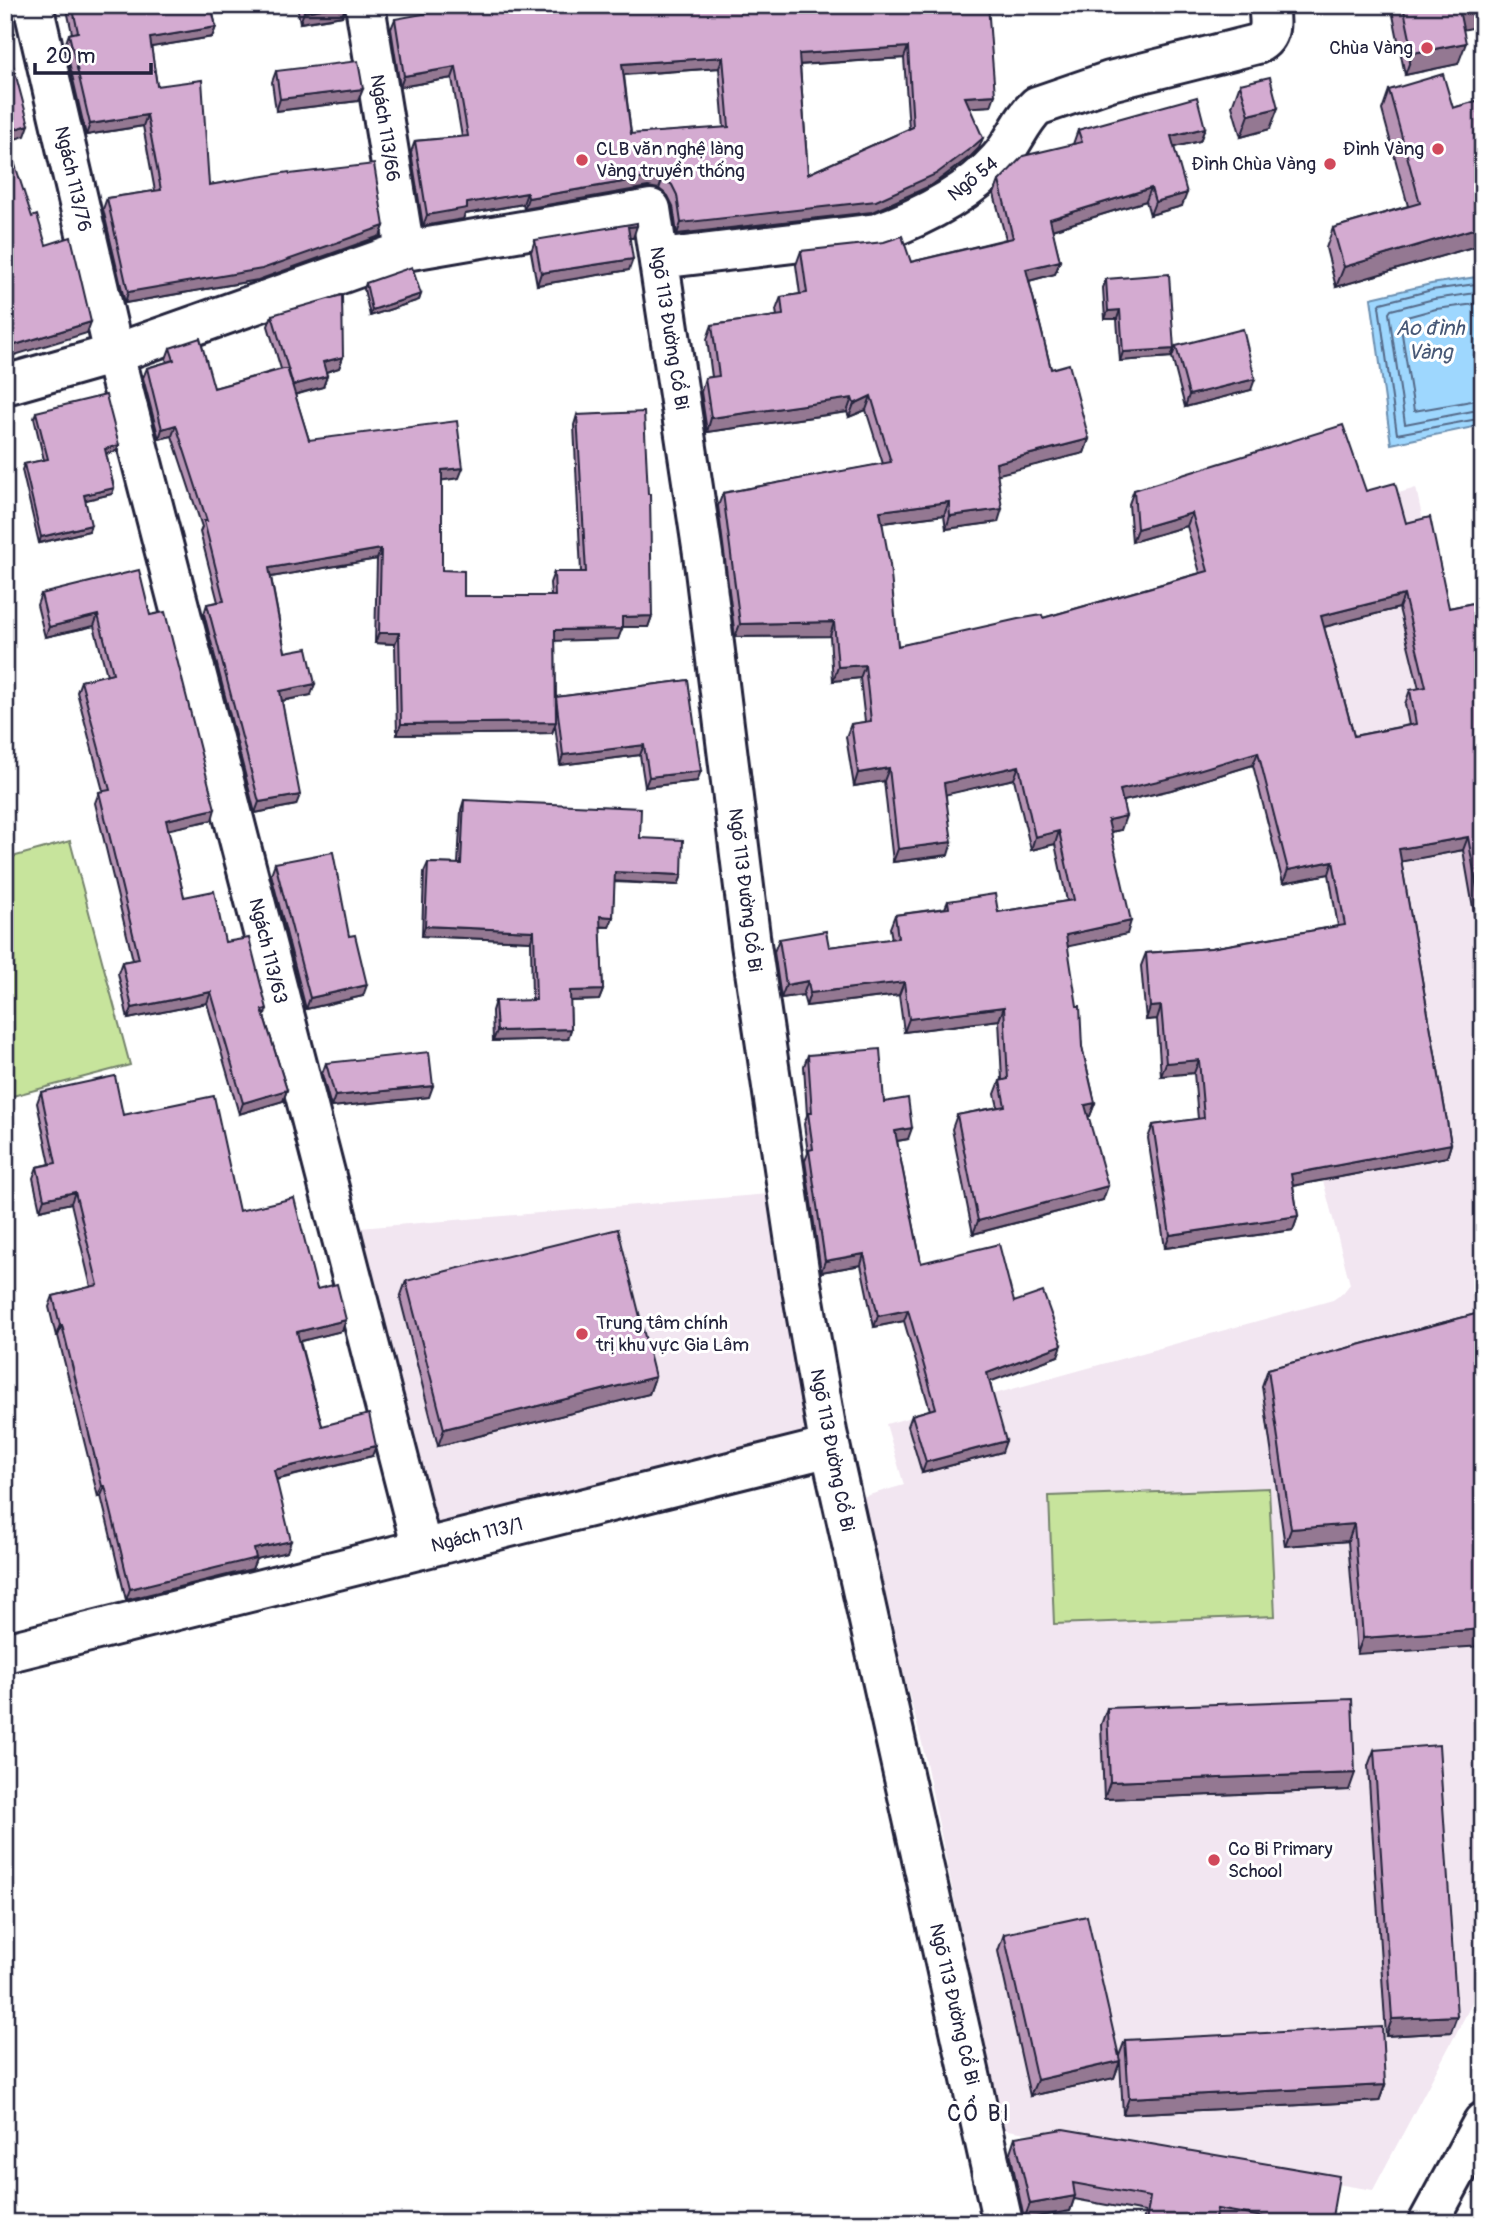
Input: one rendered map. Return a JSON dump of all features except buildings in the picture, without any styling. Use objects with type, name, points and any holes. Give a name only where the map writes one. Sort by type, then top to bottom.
[{"type":"street","name":"Ngách 113/76","points":[[33,5],[114,354]]},
{"type":"street","name":"Ngách 113/66","points":[[365,5],[404,251]]},
{"type":"street","name":"Ngõ 54","points":[[659,259],[877,233],[911,221],[946,202],[998,161],[1013,142],[1028,114],[1037,106],[1110,81],[1264,41],[1269,34],[1268,5]]},
{"type":"street","name":"Ngõ 113 Đường Cổ Bi","points":[[5,385],[114,354],[404,251],[651,209],[707,580],[755,971],[801,1283],[830,1447],[1003,2223]]},
{"type":"street","name":"Ngách 113/63","points":[[114,354],[422,1549]]},
{"type":"street","name":"Ngách 113/1","points":[[5,1653],[830,1447]]},
{"type":"street","points":[[1428,2223],[1483,2122]]},
{"type":"shaded area","name":"Co Bi Primary School","points":[[1416,488],[1444,620],[1483,613],[1483,1977],[1468,2011],[1373,2190],[1002,2129],[922,1743],[888,1616],[862,1497],[904,1485],[886,1424],[1333,1300],[1350,1284],[1314,1146],[1375,1133],[1329,875],[1283,883],[1253,760],[1176,489],[1361,504]]},
{"type":"shaded area","name":"Trung tâm chính trị khu vực Gia Lâm","points":[[769,1194],[806,1440],[426,1537],[348,1229]]},
{"type":"green space","points":[[70,841],[130,1065],[5,1098],[5,859]]},
{"type":"green space","points":[[1269,1488],[1275,1616],[1054,1624],[1049,1496]]},
{"type":"water","name":"Ao đình Vàng","points":[[1483,276],[1483,425],[1391,444],[1371,298],[1431,284]]},
{"type":"place","name":"Chùa Vàng","points":[[1427,48]]},
{"type":"place","name":"Đình Vàng","points":[[1438,149]]},
{"type":"place","name":"CLB văn nghệ làng Vàng truyền thống","points":[[582,160]]},
{"type":"place","name":"Đình Chùa Vàng","points":[[1330,164]]},
{"type":"place","name":"Trung tâm chính trị khu vực Gia Lâm","points":[[582,1334]]},
{"type":"place","name":"Co Bi Primary School","points":[[1214,1860]]},
{"type":"district","name":"CỔ BI","points":[[979,2113]]}]
